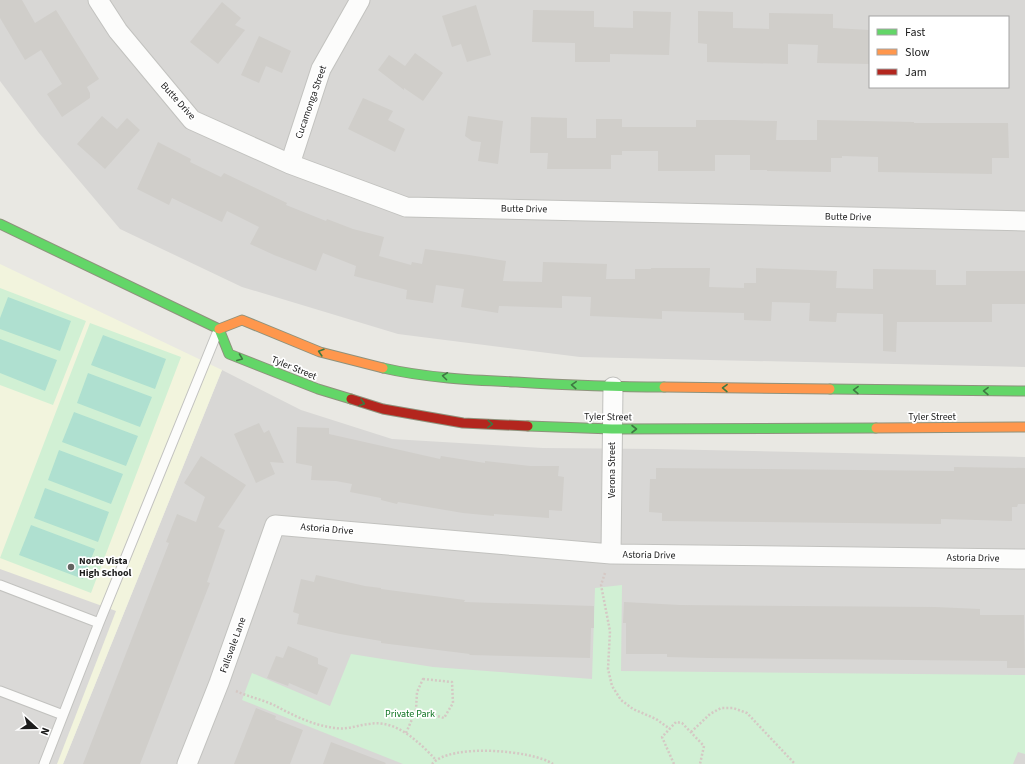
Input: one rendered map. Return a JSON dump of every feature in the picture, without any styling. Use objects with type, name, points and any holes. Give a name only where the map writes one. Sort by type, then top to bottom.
[{"type":"main road","points":[[0,224],[219,329],[242,320],[320,352],[397,371],[478,380],[613,387],[1025,391]]},
{"type":"main road","name":"Tyler Street","points":[[219,329],[229,354],[318,389],[383,409],[463,423],[612,429],[1025,428]]},
{"type":"street","name":"Butte Drive","points":[[98,0],[118,31],[192,120],[290,164],[406,206],[1025,220]]},
{"type":"street","name":"Cucamonga Street","points":[[290,164],[320,69],[360,0]]},
{"type":"street","name":"Verona Street","points":[[611,554],[613,387]]},
{"type":"street","name":"Astoria Drive","points":[[275,525],[611,554],[1025,559]]},
{"type":"street","name":"Fallsvale Lane","points":[[187,764],[219,683],[275,525]]},
{"type":"lane","points":[[44,764],[98,623],[219,329]]},
{"type":"lane","points":[[0,586],[98,623]]},
{"type":"lane","points":[[0,691],[63,715]]},
{"type":"path","points":[[611,554],[601,585],[610,631],[608,669],[612,686],[621,700],[656,719],[670,729]]},
{"type":"path","points":[[406,733],[416,710],[417,692],[422,679],[452,682],[453,703],[444,718],[416,710]]},
{"type":"path","points":[[219,683],[276,706],[284,712],[337,729],[371,723],[386,725],[406,733],[422,745],[436,760]]},
{"type":"path","points":[[691,732],[710,714],[722,708],[733,708],[747,713],[795,764]]},
{"type":"path","points":[[674,764],[662,737],[676,722],[682,723],[704,746],[700,764]]},
{"type":"path","points":[[432,764],[436,760],[450,754],[486,751],[532,755],[547,760],[553,764]]},
{"type":"shaded area","points":[[0,0],[1025,0],[1025,367],[580,357],[398,334],[242,287],[120,229],[39,133],[0,81]]},
{"type":"shaded area","name":"Norte Vista High School","points":[[0,264],[222,370],[63,764],[0,764]]},
{"type":"shaded area","points":[[8,297],[71,321],[60,351],[0,329],[0,318]]},
{"type":"shaded area","points":[[103,335],[166,359],[155,389],[91,365]]},
{"type":"shaded area","points":[[0,339],[57,360],[45,391],[0,373]]},
{"type":"shaded area","points":[[222,370],[301,410],[392,439],[543,448],[1025,457],[1025,764],[63,764]]},
{"type":"shaded area","points":[[88,373],[152,397],[140,427],[77,403]]},
{"type":"shaded area","points":[[74,412],[138,436],[126,466],[62,442]]},
{"type":"shaded area","points":[[59,450],[123,474],[111,504],[48,480]]},
{"type":"shaded area","points":[[45,488],[109,512],[98,542],[34,518]]},
{"type":"shaded area","points":[[31,525],[95,549],[83,579],[19,555]]},
{"type":"shaded area","points":[[0,569],[116,611],[57,764],[0,764]]},
{"type":"green space","points":[[0,288],[86,321],[53,405],[0,385]]},
{"type":"green space","points":[[90,323],[181,357],[91,593],[0,558]]},
{"type":"green space","name":"Private Park","points":[[622,585],[621,671],[1025,675],[1025,754],[1018,752],[1013,764],[403,764],[242,700],[252,673],[330,706],[351,654],[433,667],[592,679],[595,588]]},
{"type":"building","points":[[0,0],[22,0],[35,23],[56,10],[99,79],[87,87],[90,93],[90,98],[62,117],[47,94],[62,84],[41,50],[25,60],[0,18]]},
{"type":"building","points":[[222,2],[241,18],[235,25],[245,30],[218,64],[190,42]]},
{"type":"building","points":[[476,5],[491,55],[467,62],[461,44],[452,47],[442,16]]},
{"type":"building","points":[[533,10],[594,11],[594,27],[633,28],[633,11],[671,12],[669,55],[610,54],[610,62],[575,62],[575,43],[532,42]]},
{"type":"building","points":[[698,11],[733,12],[733,28],[769,29],[769,13],[833,14],[833,28],[869,30],[869,64],[817,63],[818,45],[788,44],[788,64],[707,62],[707,44],[698,43]]},
{"type":"building","points":[[259,36],[291,51],[282,73],[266,66],[259,83],[241,75]]},
{"type":"building","points":[[415,53],[443,73],[423,101],[404,88],[404,90],[378,70],[389,55],[405,66]]},
{"type":"building","points":[[363,98],[393,111],[388,120],[405,129],[395,152],[348,129]]},
{"type":"building","points":[[102,116],[117,129],[127,118],[140,130],[105,169],[77,144]]},
{"type":"building","points":[[468,116],[503,121],[498,164],[478,161],[481,142],[472,141],[465,136]]},
{"type":"building","points":[[531,117],[567,118],[567,138],[596,138],[596,119],[622,119],[622,127],[696,127],[696,120],[777,121],[776,140],[817,140],[817,120],[914,123],[1008,123],[1009,158],[992,158],[992,174],[878,172],[878,157],[842,156],[842,158],[831,158],[831,172],[750,170],[750,155],[715,155],[715,171],[658,171],[658,151],[622,151],[622,155],[611,155],[611,169],[547,169],[548,153],[530,153]]},
{"type":"building","points":[[158,142],[191,159],[190,162],[221,177],[224,173],[287,203],[286,205],[326,221],[327,219],[353,229],[384,237],[379,256],[411,265],[412,262],[422,264],[425,249],[506,261],[503,281],[542,282],[543,262],[607,264],[606,279],[635,279],[635,269],[710,268],[709,287],[744,288],[744,283],[756,283],[756,268],[837,271],[836,288],[873,289],[873,269],[936,270],[936,285],[966,285],[966,271],[1025,271],[1025,304],[992,304],[992,322],[897,322],[896,352],[883,351],[883,314],[837,313],[836,322],[809,321],[810,303],[772,302],[771,321],[744,320],[744,313],[662,311],[662,319],[590,316],[591,297],[562,296],[562,308],[499,306],[498,313],[461,307],[464,289],[436,285],[433,303],[406,299],[407,290],[354,276],[356,266],[323,253],[316,271],[250,244],[259,227],[227,211],[222,222],[172,198],[169,205],[137,189]]},
{"type":"building","points":[[259,423],[264,433],[269,430],[284,463],[270,462],[275,474],[256,483],[234,434]]},
{"type":"building","points":[[297,427],[329,428],[329,434],[440,459],[441,456],[485,463],[485,461],[530,466],[559,466],[558,476],[564,477],[562,511],[549,510],[549,518],[463,513],[398,502],[397,504],[381,500],[381,498],[350,492],[352,484],[336,481],[311,480],[312,466],[296,463]]},
{"type":"building","points":[[201,456],[246,485],[218,527],[225,530],[207,582],[210,583],[140,764],[83,764],[169,543],[166,542],[177,514],[196,522],[205,497],[184,483]]},
{"type":"building","points":[[954,467],[1025,468],[1025,504],[1018,504],[1017,507],[1012,507],[1012,521],[941,519],[941,524],[662,521],[662,513],[649,512],[650,479],[656,479],[656,468],[954,471]]},
{"type":"building","points":[[316,575],[381,589],[465,600],[464,602],[594,606],[594,628],[591,628],[590,658],[469,655],[470,654],[381,643],[381,641],[340,634],[297,624],[299,614],[293,612],[301,579],[314,582]]},
{"type":"building","points":[[624,602],[680,605],[935,607],[980,609],[980,615],[1024,615],[1025,668],[1007,668],[1007,661],[708,658],[667,657],[667,654],[626,654],[626,623],[623,623]]},
{"type":"building","points":[[288,646],[318,658],[318,664],[328,668],[317,695],[289,683],[288,686],[267,678],[276,656],[283,658]]},
{"type":"building","points":[[256,708],[276,716],[275,719],[303,730],[290,764],[234,764]]},
{"type":"building","points":[[331,742],[386,763],[323,764]]},
{"type":"traffic: fast","points":[[0,224],[219,329],[229,354],[318,389],[351,399]]},
{"type":"traffic: fast","points":[[383,368],[416,374],[466,379],[590,386],[664,387]]},
{"type":"traffic: fast","points":[[830,389],[1025,391]]},
{"type":"traffic: fast","points":[[528,426],[612,429],[876,428]]},
{"type":"traffic: slow","points":[[219,329],[242,320],[320,352],[383,368]]},
{"type":"traffic: slow","points":[[664,387],[830,389]]},
{"type":"traffic: slow","points":[[876,428],[1025,427]]},
{"type":"traffic: jam","points":[[351,399],[383,409],[463,423],[528,426]]},
{"type":"place","name":"Norte Vista High School","points":[[71,567]]}]
